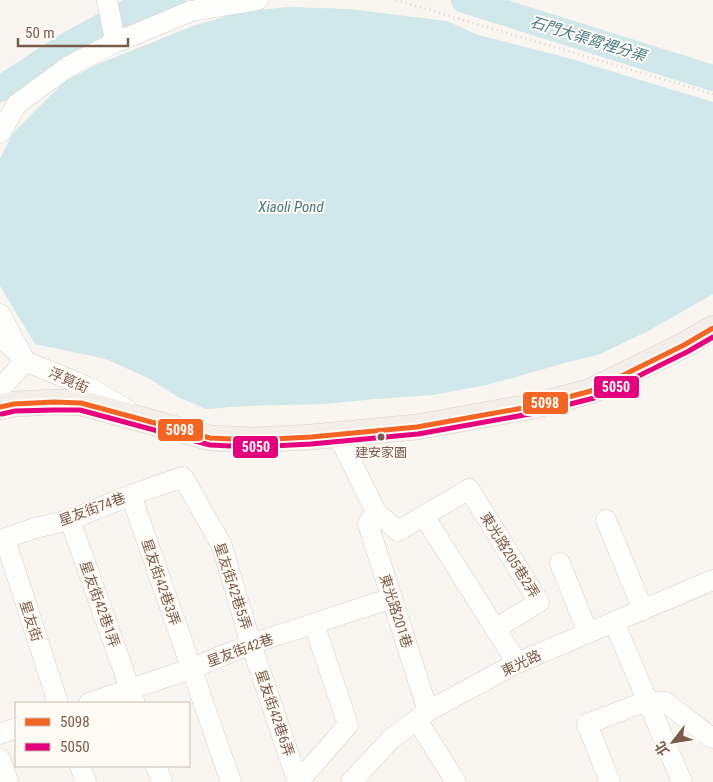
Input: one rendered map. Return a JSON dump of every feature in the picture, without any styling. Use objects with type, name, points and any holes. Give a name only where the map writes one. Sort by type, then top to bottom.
[{"type":"main road","points":[[0,407],[14,404],[54,402],[81,403],[210,438],[253,440],[338,435],[417,427],[534,406],[591,391],[684,345],[713,328]]},
{"type":"street","points":[[107,0],[113,40]]},
{"type":"street","points":[[0,133],[17,104],[68,66],[113,40],[192,11],[258,0]]},
{"type":"street","points":[[0,314],[25,361],[0,389]]},
{"type":"street","name":"浮筧街","points":[[0,339],[12,346],[25,361],[90,388],[142,418]]},
{"type":"street","points":[[338,435],[376,512],[398,531],[424,516],[517,663]]},
{"type":"street","name":"星友街74巷","points":[[2,539],[34,528],[70,520],[131,495],[184,477]]},
{"type":"street","name":"星友街42巷5弄","points":[[184,477],[222,546],[251,644]]},
{"type":"street","name":"東光路205巷2弄","points":[[424,516],[469,489],[539,602],[496,629]]},
{"type":"street","name":"星友街42巷3弄","points":[[131,495],[190,669],[231,782]]},
{"type":"street","name":"東光路201巷","points":[[376,512],[368,524],[392,598],[422,716],[456,782]]},
{"type":"street","name":"星友街42巷1弄","points":[[70,520],[133,696]]},
{"type":"street","points":[[606,520],[643,610]]},
{"type":"street","name":"星友街","points":[[2,539],[58,702]]},
{"type":"street","points":[[560,562],[588,633]]},
{"type":"street","name":"東光路","points":[[351,782],[391,739],[422,716],[517,663],[713,580]]},
{"type":"street","name":"星友街42巷","points":[[95,702],[133,696],[190,669],[251,644],[392,598]]},
{"type":"street","points":[[614,622],[682,782]]},
{"type":"street","points":[[298,782],[348,725],[314,624]]},
{"type":"street","name":"星友街42巷6弄","points":[[251,644],[298,782]]},
{"type":"street","points":[[610,782],[586,724],[647,701],[664,702],[712,738]]},
{"type":"street","points":[[0,734],[15,728]]},
{"type":"street","points":[[0,759],[8,782]]},
{"type":"street","points":[[80,767],[86,782]]},
{"type":"street","points":[[156,767],[162,782]]},
{"type":"path","points":[[396,0],[713,94]]},
{"type":"water","name":"Xiaoli Pond","points":[[289,7],[349,9],[447,21],[478,35],[561,56],[713,102],[713,294],[650,330],[598,355],[487,385],[433,395],[324,404],[206,409],[178,397],[148,378],[106,359],[35,344],[0,286],[0,159],[13,133],[65,81],[98,64],[193,26],[240,12]]},
{"type":"waterway","name":"石門大渠霄裡分渠","points":[[0,89],[68,45],[130,11],[173,0]]},
{"type":"waterway","name":"石門大渠霄裡分渠","points":[[464,0],[713,78]]},
{"type":"transit line","name":"5098","points":[[0,407],[14,404],[54,402],[81,403],[210,438],[253,440],[311,437],[417,427],[534,406],[591,391],[684,345],[713,328]]},
{"type":"transit line","name":"5050","points":[[2,414],[15,411],[80,410],[210,445],[253,447],[311,444],[418,434],[535,413],[594,398],[713,337]]},
{"type":"place","name":"建安家園","points":[[381,437]]}]
